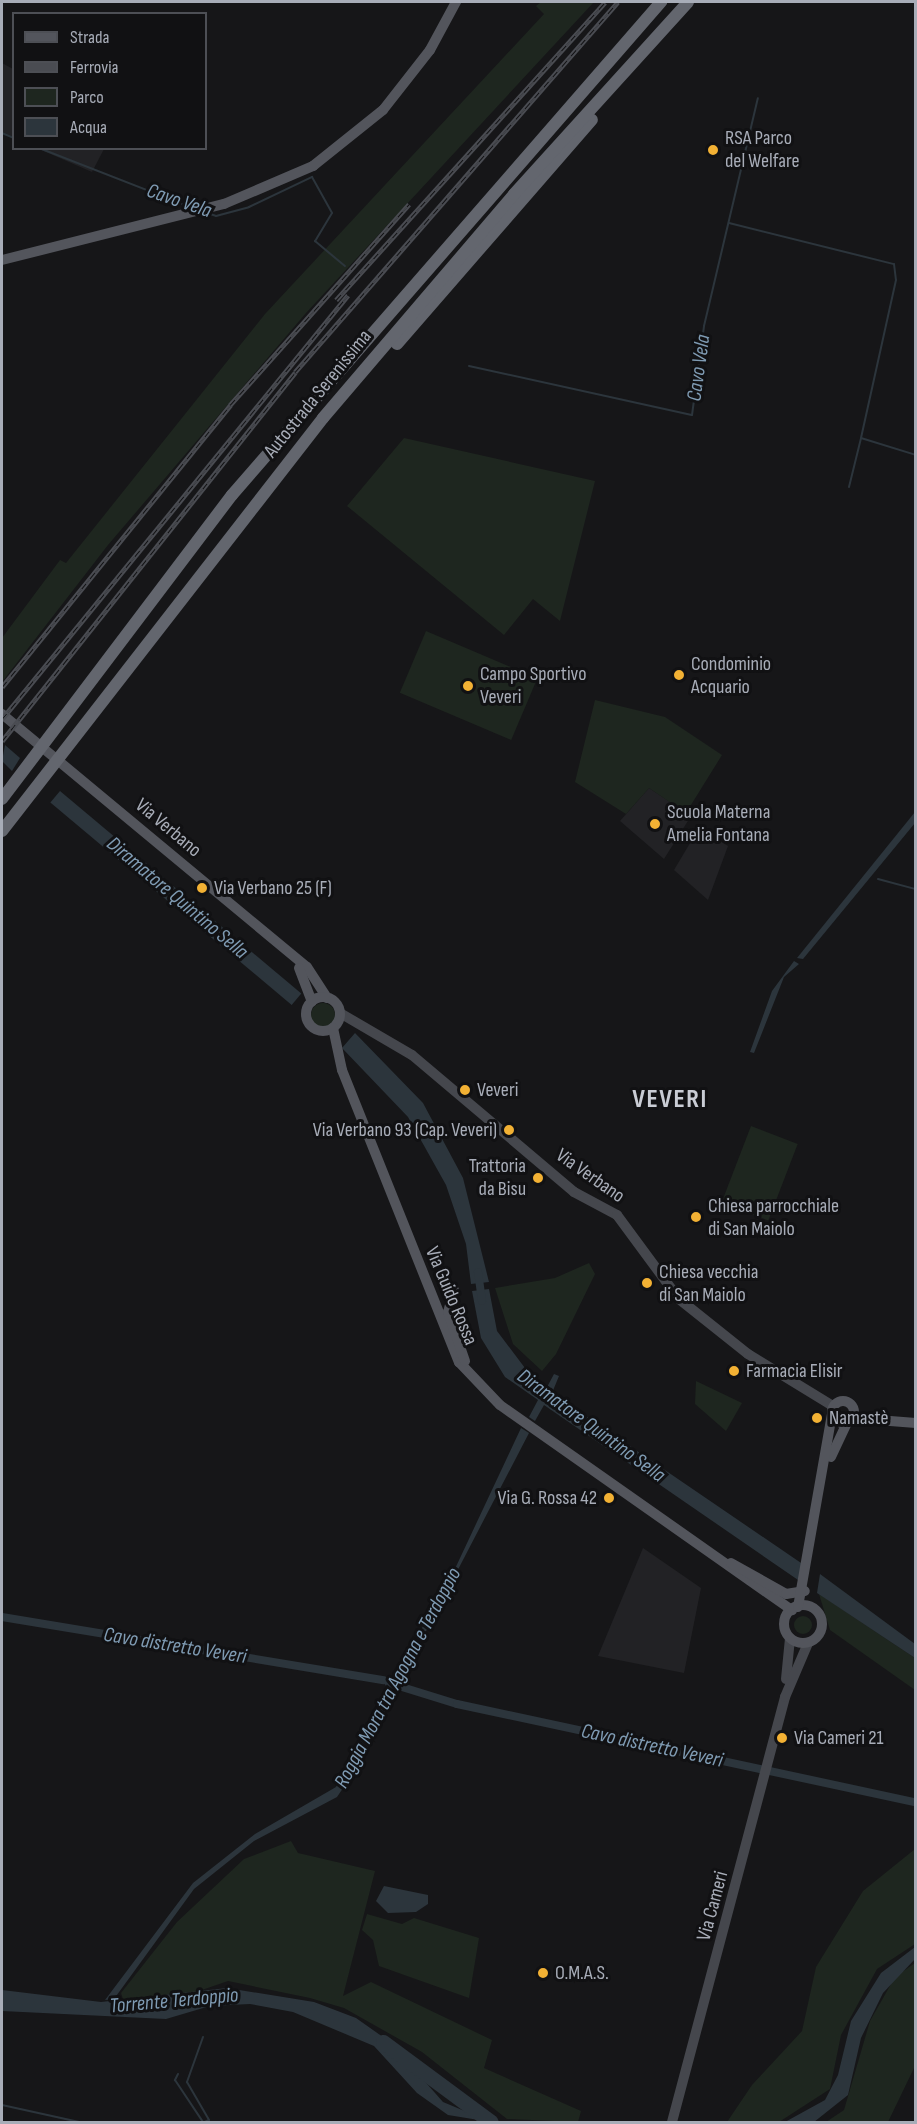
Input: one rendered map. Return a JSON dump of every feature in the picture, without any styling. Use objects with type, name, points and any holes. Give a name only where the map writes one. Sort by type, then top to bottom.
[{"type":"highway","name":"Autostrada Serenissima","points":[[3,798],[232,495],[661,2]]},
{"type":"highway","name":"Autostrada Serenissima","points":[[2,831],[71,736],[192,580],[426,295],[688,2]]},
{"type":"highway","points":[[397,344],[629,78],[656,38]]},
{"type":"highway","points":[[192,580],[235,538]]},
{"type":"main road","points":[[2,260],[198,210],[277,185],[349,141],[411,78],[456,2]]},
{"type":"main road","name":"Via Verbano","points":[[2,714],[256,926],[308,966],[327,998]]},
{"type":"main road","name":"Via Verbano","points":[[256,926],[303,972],[312,1002]]},
{"type":"main road","points":[[327,998],[340,1013],[333,1028],[335,1051],[322,1032],[307,1022],[312,1002],[327,998]]},
{"type":"main road","points":[[322,1032],[333,1028]]},
{"type":"main road","name":"Via Guido Rossa","points":[[335,1051],[449,1343],[472,1376],[518,1417],[720,1558],[767,1595],[795,1608]]},
{"type":"main road","points":[[454,1290],[448,1312],[472,1376]]},
{"type":"main road","points":[[805,1591],[810,1607],[822,1625],[808,1642],[790,1638],[785,1620],[805,1591],[827,1469],[833,1410],[842,1401],[852,1406],[915,1423]]},
{"type":"main road","points":[[827,1469],[849,1420],[852,1406]]},
{"type":"main road","points":[[833,1410],[849,1420],[899,1419]]},
{"type":"main road","points":[[720,1558],[786,1594],[805,1591]]},
{"type":"main road","name":"Via Guido Rossa","points":[[767,1595],[785,1620]]},
{"type":"main road","points":[[795,1608],[810,1607]]},
{"type":"street","name":"Via Verbano","points":[[340,1013],[388,1038],[574,1192],[617,1215],[679,1299],[748,1354],[833,1410]]},
{"type":"street","points":[[785,1697],[790,1638]]},
{"type":"street","points":[[785,1697],[808,1642]]},
{"type":"street","name":"Via Cameri","points":[[672,2122],[785,1697]]},
{"type":"shaded area","points":[[2,63],[12,68],[12,137],[2,132]]},
{"type":"shaded area","points":[[41,150],[103,150],[92,172]]},
{"type":"shaded area","name":"Scuola Materna Amelia Fontana","points":[[649,788],[691,816],[664,859],[620,821]]},
{"type":"shaded area","points":[[699,828],[728,846],[708,900],[674,870]]},
{"type":"shaded area","points":[[643,1548],[701,1588],[684,1673],[598,1656]]},
{"type":"green space","points":[[541,2],[594,2],[306,313],[108,545],[2,682],[2,638],[60,560],[66,563],[265,314],[544,14],[536,6]]},
{"type":"green space","points":[[404,438],[595,481],[560,621],[533,599],[504,635],[347,506]]},
{"type":"green space","name":"Campo Sportivo Veveri","points":[[426,631],[537,678],[511,740],[400,693]]},
{"type":"green space","points":[[595,700],[665,717],[722,755],[686,813],[649,788],[626,814],[575,782]]},
{"type":"green space","points":[[323,1003],[331,1007],[335,1015],[331,1023],[323,1027],[315,1023],[311,1015],[315,1007]]},
{"type":"green space","points":[[751,1126],[798,1144],[768,1220],[722,1203]]},
{"type":"green space","points":[[589,1263],[595,1274],[556,1354],[542,1371],[513,1344],[495,1288],[555,1278]]},
{"type":"green space","points":[[696,1381],[742,1403],[726,1431],[695,1404]]},
{"type":"green space","points":[[819,1594],[915,1658],[915,1690],[830,1630]]},
{"type":"green space","points":[[803,1616],[809,1619],[812,1625],[809,1631],[803,1634],[797,1631],[794,1625],[797,1619]]},
{"type":"green space","points":[[291,1841],[298,1853],[375,1871],[343,1996],[371,1982],[492,2040],[484,2068],[581,2111],[578,2122],[507,2119],[422,2052],[344,2008],[310,1998],[228,1981],[196,1992],[123,1999],[121,1993],[177,1922],[244,1859]]},
{"type":"green space","points":[[915,1849],[915,1944],[877,1969],[841,2035],[830,2089],[779,2122],[727,2122],[752,2085],[802,2031],[816,1967],[863,1891]]},
{"type":"green space","points":[[367,1914],[402,1924],[414,1918],[479,1938],[469,1998],[379,1966],[373,1940],[362,1930]]},
{"type":"green space","points":[[915,1963],[915,2066],[888,2122],[826,2122],[844,2110],[870,2021],[895,1977]]},
{"type":"water","points":[[5,745],[20,758],[12,771],[2,761]]},
{"type":"water","points":[[60,791],[301,993],[292,1005],[50,802]]},
{"type":"water","points":[[915,812],[915,823],[803,959],[797,958]]},
{"type":"water","points":[[794,961],[799,964],[784,977],[754,1053],[750,1052],[772,991]]},
{"type":"water","points":[[355,1033],[423,1103],[463,1178],[489,1282],[471,1284],[466,1244],[446,1185],[408,1117],[342,1048]]},
{"type":"water","points":[[489,1289],[497,1331],[534,1380],[546,1389],[554,1374],[559,1376],[552,1393],[804,1565],[801,1582],[544,1405],[535,1421],[529,1417],[538,1400],[505,1377],[481,1338],[472,1291]]},
{"type":"water","name":"Roggia Mora tra Agogna e Terdoppio","points":[[521,1428],[529,1433],[398,1685],[392,1681],[453,1573]]},
{"type":"water","points":[[820,1574],[915,1644],[915,1658],[817,1593]]},
{"type":"water","points":[[389,1686],[396,1689],[364,1757],[337,1797],[254,1841],[194,1889],[114,1999],[105,2000],[193,1883],[255,1834],[336,1787]]},
{"type":"water","points":[[384,1886],[428,1895],[428,1904],[416,1912],[388,1913],[376,1901]]},
{"type":"water","points":[[915,1947],[915,1959],[883,1993],[861,2038],[848,2095],[814,2122],[785,2122],[825,2100],[838,2075],[851,2021],[881,1973]]},
{"type":"water","points":[[227,1988],[314,2002],[356,2018],[390,2042],[443,2102],[491,2122],[448,2115],[417,2093],[374,2046],[293,2012],[250,2004],[210,2006],[166,2019],[2,2011],[2,1990],[101,2002]]},
{"type":"waterway","name":"Cavo Vela","points":[[469,366],[692,415],[704,326],[758,98]]},
{"type":"waterway","name":"Cavo Vela","points":[[2,133],[12,137]]},
{"type":"waterway","name":"Cavo Vela","points":[[44,150],[190,207]]},
{"type":"waterway","name":"Cavo Vela","points":[[207,213],[216,216],[249,207],[312,177],[332,213],[315,241],[345,266]]},
{"type":"waterway","points":[[729,223],[894,264],[896,280],[861,438],[916,455]]},
{"type":"waterway","points":[[849,487],[861,438]]},
{"type":"waterway","points":[[878,879],[916,889]]},
{"type":"waterway","name":"Diramatore Quintino Sella","points":[[478,1272],[482,1301]]},
{"type":"waterway","name":"Cavo distretto Veveri","points":[[2,1617],[384,1680]]},
{"type":"waterway","name":"Cavo distretto Veveri","points":[[389,1683],[457,1704],[916,1802]]},
{"type":"waterway","points":[[203,2037],[187,2082],[209,2120],[204,2122]]},
{"type":"waterway","name":"Torrente Terdoppio","points":[[383,2042],[491,2122]]},
{"type":"waterway","points":[[178,2074],[175,2080],[203,2122]]},
{"type":"waterway","points":[[2,2105],[79,2122]]},
{"type":"railway","points":[[336,300],[605,2]]},
{"type":"railway","points":[[2,741],[295,372],[618,2]]},
{"type":"railway","points":[[2,687],[230,405],[409,204]]},
{"type":"railway","points":[[2,719],[348,295]]},
{"type":"place","name":"RSA Parco del Welfare","points":[[713,150]]},
{"type":"place","name":"Condominio Acquario","points":[[679,675]]},
{"type":"place","name":"Campo Sportivo Veveri","points":[[468,686]]},
{"type":"place","name":"Scuola Materna Amelia Fontana","points":[[655,824]]},
{"type":"place","name":"Via Verbano 25 (F)","points":[[202,888]]},
{"type":"place","name":"Veveri","points":[[465,1090]]},
{"type":"place","name":"Via Verbano 93 (Cap. Veveri)","points":[[509,1130]]},
{"type":"place","name":"Trattoria da Bisu","points":[[538,1178]]},
{"type":"place","name":"Chiesa parrocchiale di San Maiolo","points":[[696,1217]]},
{"type":"place","name":"Chiesa vecchia di San Maiolo","points":[[647,1283]]},
{"type":"place","name":"Farmacia Elisir","points":[[734,1371]]},
{"type":"place","name":"Namastè","points":[[817,1418]]},
{"type":"place","name":"Via G. Rossa 42","points":[[609,1498]]},
{"type":"place","name":"Via Cameri 21","points":[[782,1738]]},
{"type":"place","name":"O.M.A.S.","points":[[543,1973]]},
{"type":"district","name":"VEVERI","points":[[670,1100]]}]
